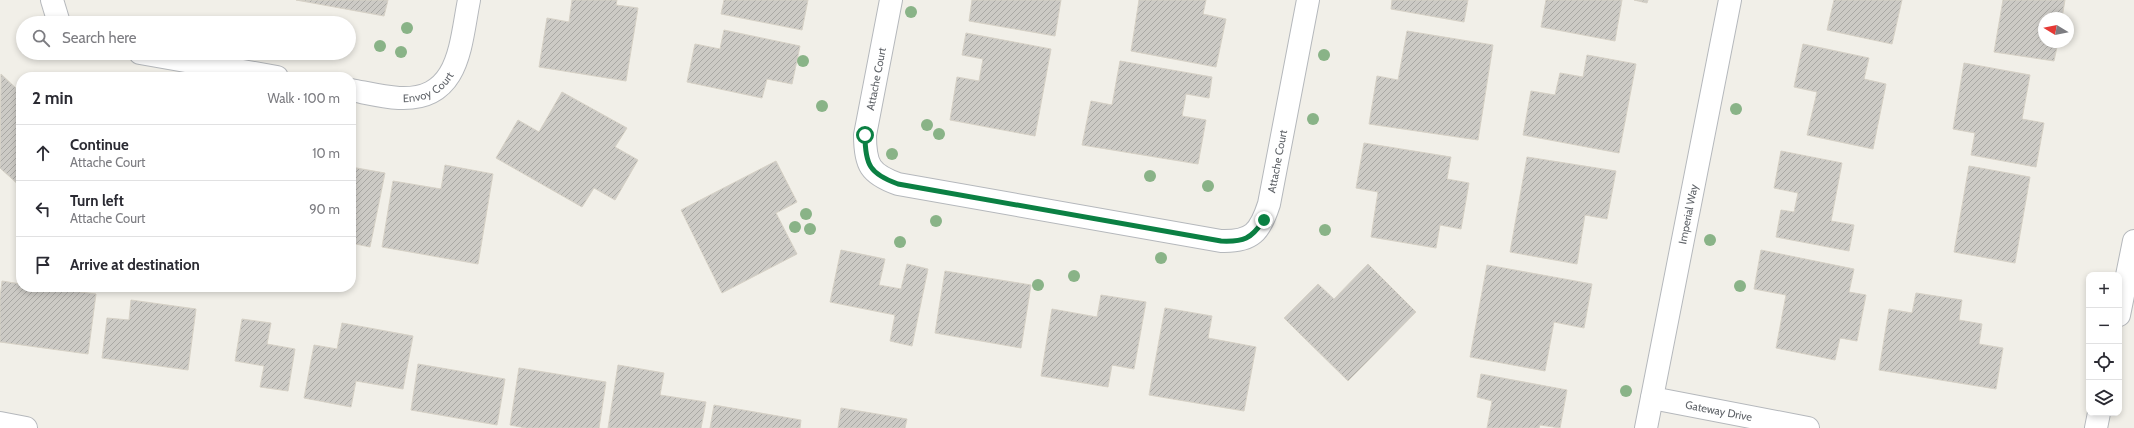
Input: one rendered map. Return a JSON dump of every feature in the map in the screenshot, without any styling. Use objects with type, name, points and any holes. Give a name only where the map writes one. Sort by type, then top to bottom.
[{"type":"street","points":[[52,0],[58,16]]},
{"type":"street","name":"Envoy Court","points":[[356,91],[399,98],[421,97],[440,88],[453,71],[459,51],[469,0]]},
{"type":"street","name":"Attache Court","points":[[891,0],[865,135],[865,151],[869,167],[881,178],[905,186],[1221,241],[1238,242],[1254,235],[1264,220],[1269,204],[1308,0]]},
{"type":"street","name":"Imperial Way","points":[[1646,428],[1730,0]]},
{"type":"street","points":[[180,60],[248,72]]},
{"type":"street","points":[[2120,308],[2134,241]]},
{"type":"street","name":"Gateway Drive","points":[[1652,398],[1808,428]]},
{"type":"street","points":[[2096,428],[2098,416]]},
{"type":"street","points":[[0,424],[26,428]]},
{"type":"building","points":[[296,0],[388,0],[384,16]]},
{"type":"building","points":[[572,0],[617,0],[616,5],[638,8],[626,81],[539,67],[547,18],[569,22]]},
{"type":"building","points":[[724,0],[808,0],[802,30],[721,14]]},
{"type":"building","points":[[972,0],[1061,0],[1055,36],[969,21]]},
{"type":"building","points":[[1139,0],[1206,0],[1203,14],[1226,19],[1216,67],[1131,51]]},
{"type":"building","points":[[1392,0],[1468,0],[1464,22],[1391,9]]},
{"type":"building","points":[[1546,0],[1622,0],[1615,41],[1541,27]]},
{"type":"building","points":[[1634,0],[1648,0],[1647,3]]},
{"type":"building","points":[[1834,0],[1902,0],[1892,44],[1827,30]]},
{"type":"building","points":[[2003,0],[2065,0],[2063,12],[2038,12],[2038,48],[2057,48],[2054,61],[1994,52]]},
{"type":"building","points":[[724,30],[800,46],[792,84],[767,79],[762,98],[687,82],[695,44],[720,49]]},
{"type":"building","points":[[1407,31],[1493,45],[1478,140],[1369,124],[1377,76],[1398,80]]},
{"type":"building","points":[[966,33],[1051,49],[1035,136],[950,120],[957,77],[979,81],[983,59],[962,55]]},
{"type":"building","points":[[1803,44],[1869,58],[1864,79],[1886,84],[1873,149],[1807,135],[1817,92],[1794,87]]},
{"type":"building","points":[[1587,55],[1636,64],[1619,153],[1523,135],[1531,91],[1555,95],[1560,73],[1583,77]]},
{"type":"building","points":[[1120,61],[1212,77],[1209,98],[1186,94],[1182,116],[1206,120],[1198,164],[1082,145],[1091,101],[1112,105]]},
{"type":"building","points":[[1964,63],[2030,75],[2022,119],[2044,123],[2036,167],[1971,155],[1975,133],[1953,129]]},
{"type":"building","points":[[1,74],[16,88],[16,182],[0,168]]},
{"type":"building","points":[[562,92],[627,128],[615,147],[638,160],[615,200],[594,188],[582,207],[496,158],[518,120],[539,132]]},
{"type":"building","points":[[1364,143],[1451,157],[1447,179],[1469,183],[1461,229],[1440,225],[1436,248],[1371,237],[1378,192],[1356,188]]},
{"type":"building","points":[[1781,151],[1842,163],[1831,221],[1854,225],[1849,251],[1776,237],[1781,210],[1794,212],[1798,193],[1774,188]]},
{"type":"building","points":[[1527,157],[1616,171],[1607,219],[1585,215],[1577,264],[1510,252]]},
{"type":"building","points":[[776,161],[797,202],[776,213],[797,254],[722,293],[681,210]]},
{"type":"building","points":[[445,165],[493,174],[478,264],[382,247],[393,181],[441,189]]},
{"type":"building","points":[[1969,166],[2030,177],[2015,263],[1954,252]]},
{"type":"building","points":[[356,168],[385,173],[370,247],[356,244]]},
{"type":"building","points":[[841,250],[885,259],[879,285],[901,289],[907,264],[928,269],[912,346],[890,341],[895,315],[830,302]]},
{"type":"building","points":[[1761,250],[1854,269],[1849,292],[1866,295],[1857,341],[1840,338],[1835,360],[1776,348],[1786,295],[1754,289]]},
{"type":"building","points":[[1368,264],[1416,312],[1348,381],[1284,318],[1318,284],[1334,299]]},
{"type":"building","points":[[1487,265],[1592,284],[1584,328],[1554,322],[1545,371],[1470,357]]},
{"type":"building","points":[[945,271],[1031,285],[1021,348],[935,333]]},
{"type":"building","points":[[2,281],[16,283],[16,292],[81,292],[96,294],[88,354],[0,342],[0,298]]},
{"type":"building","points":[[1916,293],[1962,300],[1959,320],[1982,324],[1979,344],[2003,348],[1996,389],[1879,370],[1889,309],[1912,313]]},
{"type":"building","points":[[1101,295],[1146,302],[1134,369],[1112,365],[1108,387],[1041,376],[1052,309],[1097,317]]},
{"type":"building","points":[[131,300],[196,309],[188,370],[102,358],[107,318],[129,320]]},
{"type":"building","points":[[1165,308],[1212,316],[1208,338],[1256,347],[1244,411],[1149,395]]},
{"type":"building","points":[[242,319],[271,323],[267,344],[295,349],[288,391],[260,387],[264,366],[235,361]]},
{"type":"building","points":[[342,323],[413,336],[403,389],[356,381],[351,407],[304,398],[314,345],[337,349]]},
{"type":"building","points":[[418,364],[505,379],[497,425],[411,410]]},
{"type":"building","points":[[618,365],[664,373],[660,395],[706,402],[701,428],[608,428]]},
{"type":"building","points":[[519,368],[606,382],[599,428],[526,428],[510,425]]},
{"type":"building","points":[[1481,374],[1567,390],[1560,428],[1540,425],[1539,428],[1487,428],[1492,401],[1477,397]]},
{"type":"building","points":[[714,405],[801,420],[800,428],[710,428]]},
{"type":"building","points":[[841,408],[907,419],[905,428],[838,428]]},
{"type":"route","points":[[865,135],[865,151],[869,167],[881,178],[898,184],[1221,241],[1238,242],[1254,235],[1264,220]]}]
